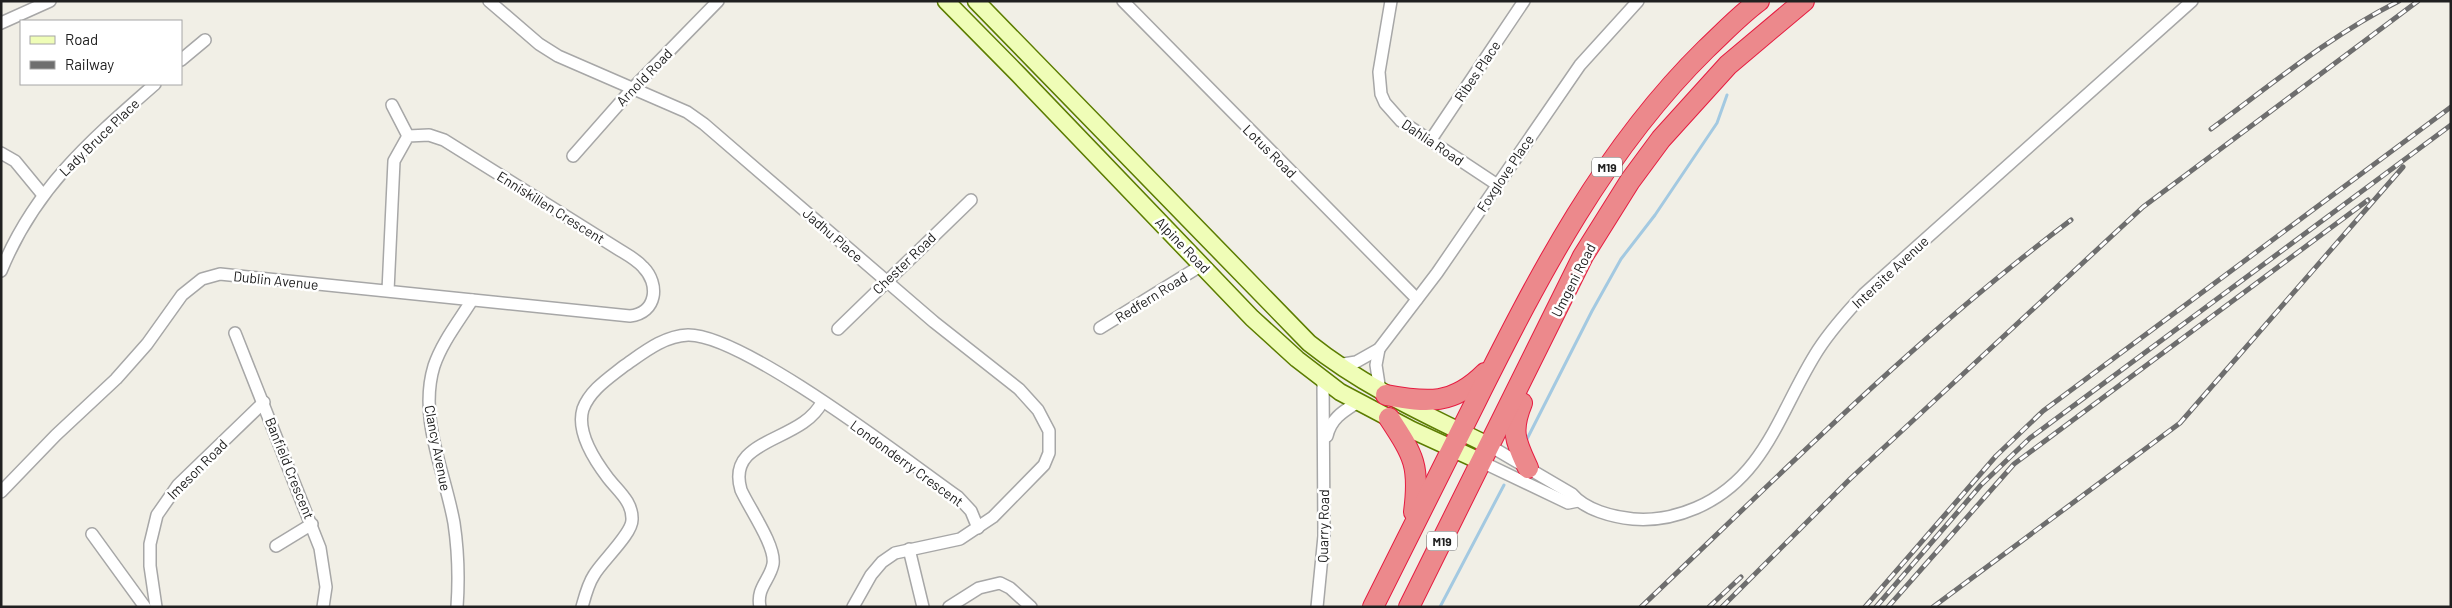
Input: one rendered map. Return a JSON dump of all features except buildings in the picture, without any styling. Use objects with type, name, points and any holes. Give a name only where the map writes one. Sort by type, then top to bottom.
[{"type":"highway","name":"Umgeni Road","points":[[1373,607],[1544,268],[1581,206],[1618,152],[1686,69],[1759,1]]},
{"type":"highway","name":"Umgeni Road","points":[[1409,607],[1583,256],[1630,181],[1693,101],[1728,65],[1804,1]]},
{"type":"highway","points":[[1528,468],[1515,437],[1516,418],[1583,256]]},
{"type":"highway","points":[[1383,393],[1426,401],[1442,400],[1471,387],[1495,363]]},
{"type":"highway","points":[[1390,418],[1411,453],[1415,464],[1418,487],[1412,529]]},
{"type":"main road","name":"Alpine Road","points":[[946,1],[1252,318],[1323,380],[1358,402],[1390,418],[1456,440]]},
{"type":"main road","name":"Alpine Road","points":[[976,1],[1309,343],[1336,365],[1456,440]]},
{"type":"main road","points":[[1011,36],[1026,64],[1018,74]]},
{"type":"main road","points":[[1456,440],[1486,454]]},
{"type":"street","points":[[1,23],[50,1]]},
{"type":"street","name":"Jadhu Place","points":[[489,1],[546,48],[687,112],[704,124],[970,352],[1019,389],[1045,420],[1050,444],[1049,453],[1044,466],[993,517],[978,528]]},
{"type":"street","name":"Arnold Road","points":[[572,156],[633,88],[718,1]]},
{"type":"street","name":"Lotus Road","points":[[1123,1],[1417,299]]},
{"type":"street","name":"Dahlia Road","points":[[1391,1],[1378,72],[1381,94],[1395,116],[1496,184]]},
{"type":"street","name":"Ribes Place","points":[[1430,141],[1524,1]]},
{"type":"street","name":"Foxglove Place","points":[[1336,365],[1356,362],[1378,349],[1449,256],[1496,184],[1580,65],[1638,1]]},
{"type":"street","name":"Intersite Avenue","points":[[1486,454],[1528,468],[1572,494],[1578,501],[1622,518],[1658,520],[1678,515],[1708,503],[1744,477],[1759,456],[1818,350],[1859,299],[2192,1]]},
{"type":"street","points":[[182,59],[204,40]]},
{"type":"street","name":"Lady Bruce Place","points":[[1,270],[20,229],[42,195],[83,149],[154,85]]},
{"type":"street","points":[[388,291],[394,161],[408,136],[392,105]]},
{"type":"street","name":"Enniskillen Crescent","points":[[408,136],[429,135],[444,140],[636,261],[650,276],[654,290],[651,305],[643,314]]},
{"type":"street","points":[[1,153],[15,161],[42,195]]},
{"type":"street","name":"Chester Road","points":[[838,328],[971,200]]},
{"type":"street","name":"Redfern Road","points":[[1100,328],[1202,265]]},
{"type":"street","name":"Dublin Avenue","points":[[1,492],[56,435],[116,379],[146,344],[182,295],[202,279],[220,274],[630,316],[643,314]]},
{"type":"street","name":"Clancy Avenue","points":[[458,607],[457,552],[454,524],[432,432],[428,398],[439,353],[472,300]]},
{"type":"street","name":"Banfield Crescent","points":[[235,333],[312,524],[326,572],[323,607]]},
{"type":"street","name":"Londonderry Crescent","points":[[582,607],[592,577],[628,531],[632,520],[629,504],[594,457],[586,437],[582,416],[584,408],[594,391],[657,344],[678,336],[689,335],[709,339],[759,362],[822,402],[958,497],[971,511],[978,528]]},
{"type":"street","points":[[1378,349],[1376,365],[1383,393]]},
{"type":"street","name":"Quarry Road","points":[[1317,607],[1324,550],[1325,445],[1323,380]]},
{"type":"street","name":"Imeson Road","points":[[156,607],[150,566],[150,544],[157,515],[178,485],[264,402]]},
{"type":"street","points":[[760,607],[760,592],[772,569],[773,555],[741,490],[738,482],[740,468],[751,451],[812,418],[822,402]]},
{"type":"street","name":"Quarry Road","points":[[1325,445],[1330,425],[1340,414],[1358,402]]},
{"type":"street","name":"Intersite Avenue","points":[[1486,454],[1568,504],[1578,501]]},
{"type":"street","points":[[276,546],[312,524]]},
{"type":"street","points":[[852,607],[871,575],[882,562],[895,554],[909,549],[951,541],[978,528]]},
{"type":"street","points":[[92,534],[145,607]]},
{"type":"street","points":[[909,549],[923,607]]},
{"type":"street","points":[[948,607],[979,588],[1000,583],[1010,588],[1031,607]]},
{"type":"waterway","points":[[1526,441],[1592,311],[1621,259],[1655,215],[1717,123],[1727,95]]},
{"type":"waterway","points":[[1440,607],[1504,485]]},
{"type":"railway","points":[[2211,129],[2326,45],[2374,14],[2399,1]]},
{"type":"railway","points":[[1722,607],[1850,479],[2143,207],[2418,1]]},
{"type":"railway","points":[[1865,607],[1996,456],[2043,411],[2451,107]]},
{"type":"railway","points":[[1876,607],[1981,485],[2030,438],[2451,125]]},
{"type":"railway","points":[[1933,607],[2180,423],[2403,167]]},
{"type":"railway","points":[[1888,607],[2014,464],[2368,200]]},
{"type":"railway","points":[[1641,607],[1904,358],[2014,264],[2071,220]]},
{"type":"railway","points":[[1709,607],[1741,577]]}]
